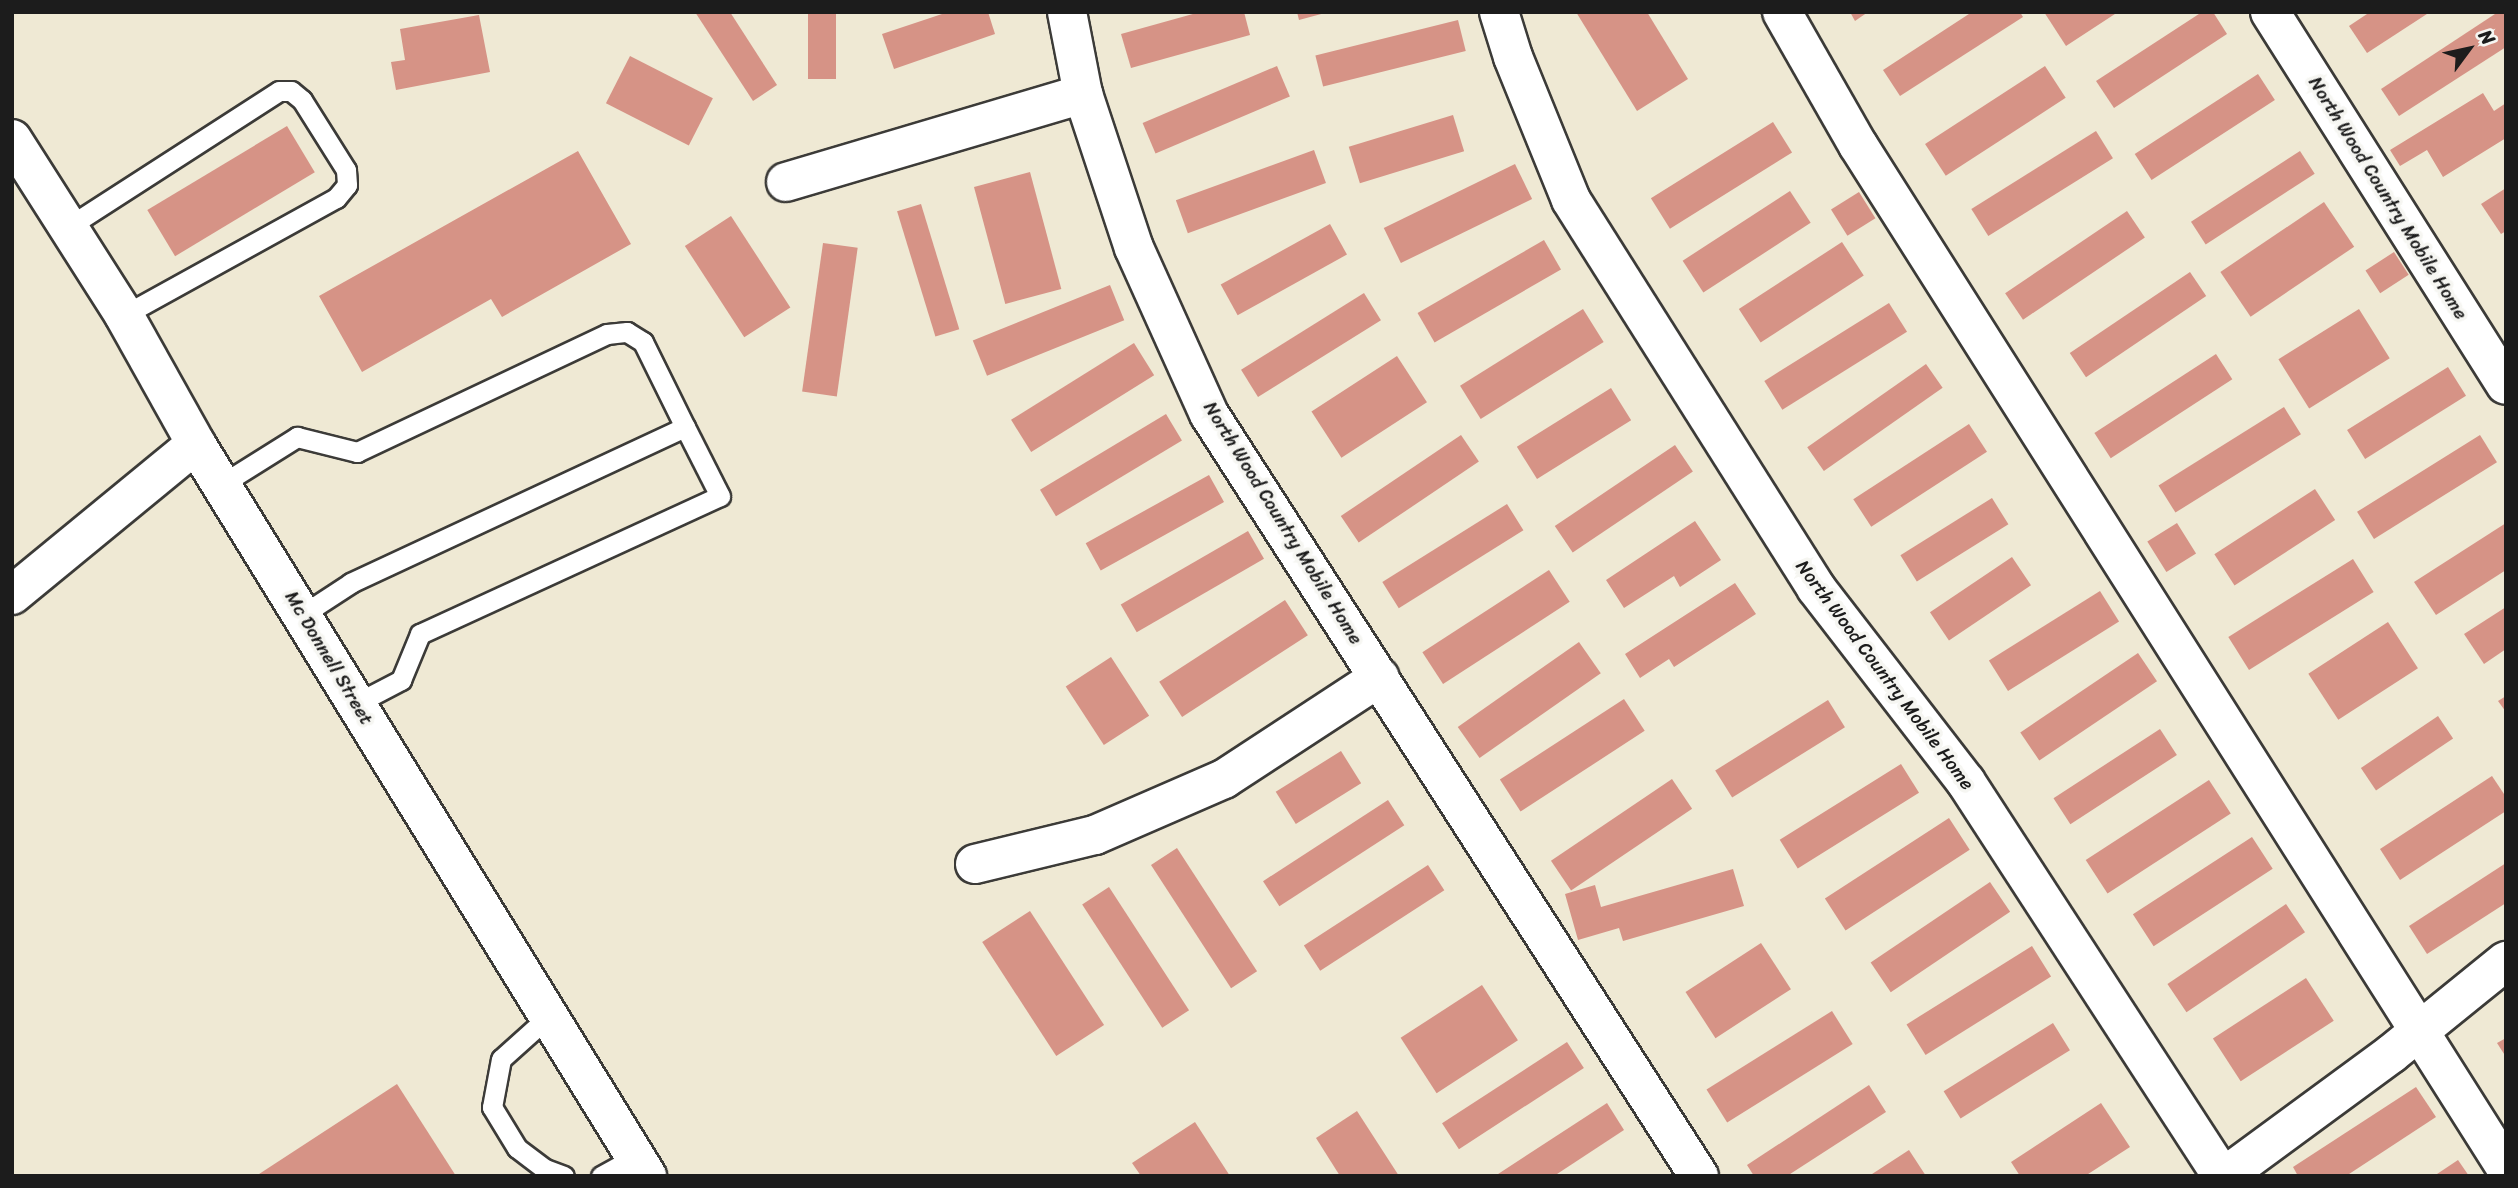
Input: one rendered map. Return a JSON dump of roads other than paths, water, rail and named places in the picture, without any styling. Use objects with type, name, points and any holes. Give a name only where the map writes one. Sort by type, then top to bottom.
[{"type":"street","name":"North Wood Country Mobile Home","points":[[1067,12],[1083,93],[1134,248],[1209,414],[1699,1176]]},
{"type":"street","name":"North Wood Country Mobile Home","points":[[1499,12],[1513,57],[1571,200],[1816,588],[1966,782],[2223,1176],[2506,961]]},
{"type":"street","points":[[1782,12],[1858,145],[2416,1031],[2506,1168]]},
{"type":"street","name":"North Wood Country Mobile Home","points":[[2270,12],[2506,385]]},
{"type":"street","points":[[786,182],[1083,93]]},
{"type":"street","name":"Mc Donnell Street","points":[[12,139],[124,314],[196,444],[641,1166]]},
{"type":"street","points":[[12,595],[196,444]]},
{"type":"street","points":[[975,864],[1096,835],[1224,779],[1380,677]]},
{"type":"lane","points":[[68,227],[279,91],[291,91],[302,100],[346,170],[347,185],[336,198],[124,314]]},
{"type":"lane","points":[[222,484],[297,437],[357,452],[607,334],[627,332],[643,342],[720,496],[420,634],[401,680],[357,704]]},
{"type":"lane","points":[[302,615],[351,583],[685,427]]},
{"type":"lane","points":[[549,1016],[502,1059],[492,1107],[517,1148],[564,1176]]},
{"type":"lane","points":[[601,1176],[641,1166]]}]
